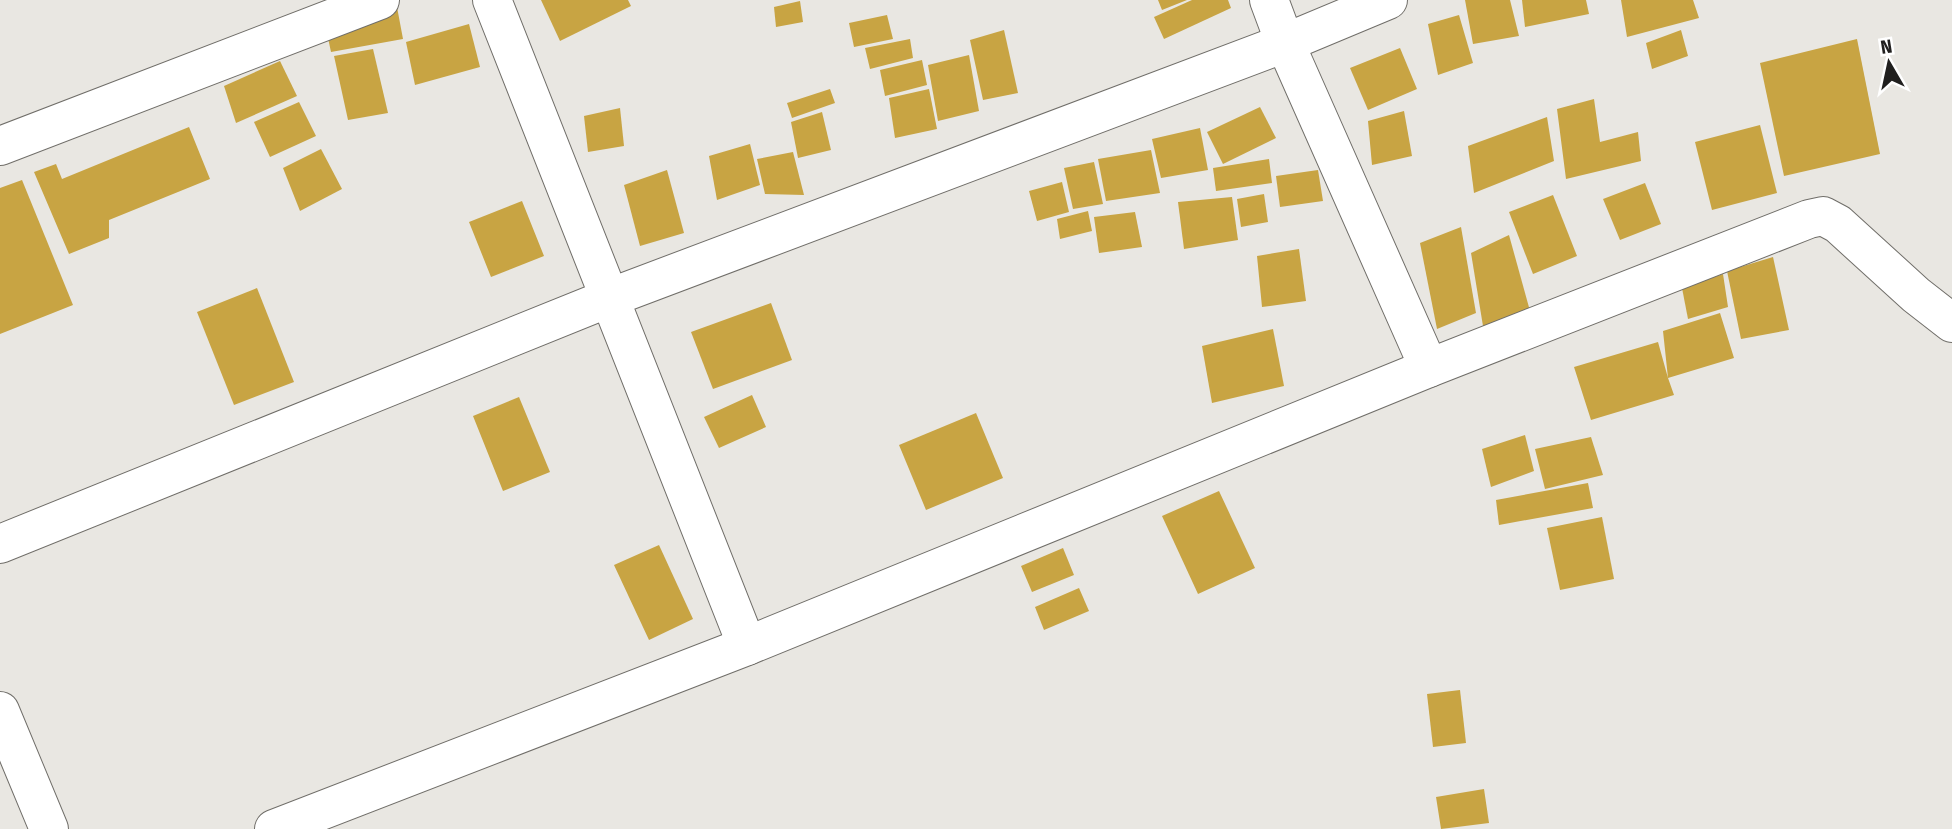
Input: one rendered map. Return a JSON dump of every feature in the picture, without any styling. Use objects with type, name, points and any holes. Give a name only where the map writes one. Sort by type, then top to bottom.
[{"type":"street","points":[[0,146],[380,0]]},
{"type":"street","points":[[492,0],[747,646]]},
{"type":"street","points":[[1269,0],[1285,43],[1429,368]]},
{"type":"street","points":[[0,544],[609,298],[1285,43],[1388,0]]},
{"type":"street","points":[[274,829],[747,646],[1429,368],[1809,219],[1824,216],[1838,224],[1916,295],[1952,323]]},
{"type":"street","points":[[0,711],[49,829]]},
{"type":"building","points":[[541,0],[628,0],[631,6],[560,41]]},
{"type":"building","points":[[1158,0],[1187,0],[1162,10]]},
{"type":"building","points":[[1192,0],[1228,0],[1231,8],[1164,39],[1154,17]]},
{"type":"building","points":[[1465,0],[1510,0],[1519,36],[1473,44]]},
{"type":"building","points":[[1522,0],[1586,0],[1589,14],[1525,27]]},
{"type":"building","points":[[1621,0],[1693,0],[1699,18],[1627,37]]},
{"type":"building","points":[[800,1],[803,22],[776,27],[774,7]]},
{"type":"building","points":[[397,7],[403,39],[331,52],[325,24]]},
{"type":"building","points":[[887,15],[893,39],[854,47],[849,23]]},
{"type":"building","points":[[1459,15],[1473,63],[1438,75],[1428,24]]},
{"type":"building","points":[[469,24],[480,67],[415,85],[406,42]]},
{"type":"building","points":[[1004,30],[1018,93],[983,100],[970,40]]},
{"type":"building","points":[[1681,30],[1688,56],[1652,69],[1646,43]]},
{"type":"building","points":[[910,39],[913,58],[870,69],[865,48]]},
{"type":"building","points":[[1857,39],[1880,154],[1784,176],[1760,63]]},
{"type":"building","points":[[1400,48],[1417,89],[1368,110],[1350,68]]},
{"type":"building","points":[[373,49],[388,113],[348,120],[334,56]]},
{"type":"building","points":[[969,55],[979,111],[938,121],[928,65]]},
{"type":"building","points":[[922,60],[927,85],[885,96],[880,70]]},
{"type":"building","points":[[280,61],[297,96],[236,123],[224,86]]},
{"type":"building","points":[[830,89],[835,103],[792,118],[787,103]]},
{"type":"building","points":[[929,89],[937,129],[895,138],[889,98]]},
{"type":"building","points":[[1594,99],[1600,142],[1638,132],[1641,161],[1566,179],[1557,109]]},
{"type":"building","points":[[299,102],[316,136],[270,157],[254,122]]},
{"type":"building","points":[[1260,107],[1276,138],[1223,164],[1207,132]]},
{"type":"building","points":[[620,108],[624,146],[588,152],[584,116]]},
{"type":"building","points":[[1404,111],[1412,156],[1372,165],[1368,121]]},
{"type":"building","points":[[822,112],[831,150],[798,158],[791,122]]},
{"type":"building","points":[[1547,117],[1554,161],[1474,193],[1468,146]]},
{"type":"building","points":[[1760,125],[1777,193],[1712,210],[1695,142]]},
{"type":"building","points":[[189,127],[210,179],[109,220],[109,238],[69,254],[34,172],[56,164],[62,179]]},
{"type":"building","points":[[1200,128],[1208,170],[1161,178],[1152,139]]},
{"type":"building","points":[[750,144],[760,185],[717,200],[709,156]]},
{"type":"building","points":[[321,149],[342,189],[300,211],[283,168]]},
{"type":"building","points":[[1151,150],[1160,193],[1106,201],[1098,159]]},
{"type":"building","points":[[793,152],[804,195],[765,194],[757,159]]},
{"type":"building","points":[[1269,159],[1272,183],[1216,191],[1213,168]]},
{"type":"building","points":[[1094,162],[1103,204],[1073,209],[1064,168]]},
{"type":"building","points":[[667,170],[684,233],[640,246],[624,185]]},
{"type":"building","points":[[1318,170],[1323,201],[1280,207],[1276,176]]},
{"type":"building","points":[[22,180],[73,305],[0,334],[0,188]]},
{"type":"building","points":[[1062,182],[1069,212],[1037,221],[1029,191]]},
{"type":"building","points":[[1645,183],[1661,224],[1620,240],[1603,199]]},
{"type":"building","points":[[1264,194],[1268,222],[1241,227],[1237,199]]},
{"type":"building","points":[[1553,195],[1577,256],[1533,274],[1509,212]]},
{"type":"building","points":[[1232,197],[1238,240],[1184,249],[1178,202]]},
{"type":"building","points":[[522,201],[544,256],[491,277],[469,222]]},
{"type":"building","points":[[1088,211],[1092,231],[1060,239],[1057,219]]},
{"type":"building","points":[[1135,212],[1142,247],[1099,253],[1094,217]]},
{"type":"building","points":[[1461,227],[1476,313],[1437,329],[1420,243]]},
{"type":"building","points":[[1509,235],[1530,311],[1483,326],[1471,253]]},
{"type":"building","points":[[1299,249],[1306,301],[1262,307],[1257,256]]},
{"type":"building","points":[[1773,257],[1789,330],[1741,339],[1727,271]]},
{"type":"building","points":[[1723,274],[1728,307],[1688,319],[1682,288]]},
{"type":"building","points":[[257,288],[294,382],[234,405],[197,312]]},
{"type":"building","points":[[771,303],[792,360],[713,389],[691,332]]},
{"type":"building","points":[[1720,313],[1734,358],[1668,378],[1663,331]]},
{"type":"building","points":[[1273,329],[1284,386],[1212,403],[1202,346]]},
{"type":"building","points":[[1658,342],[1674,395],[1591,420],[1574,367]]},
{"type":"building","points":[[752,395],[766,427],[719,448],[704,417]]},
{"type":"building","points":[[519,397],[550,472],[503,491],[473,416]]},
{"type":"building","points":[[976,413],[1003,478],[926,510],[899,445]]},
{"type":"building","points":[[1525,435],[1534,471],[1491,487],[1482,449]]},
{"type":"building","points":[[1591,437],[1603,475],[1545,489],[1535,449]]},
{"type":"building","points":[[1588,483],[1593,508],[1499,525],[1496,500]]},
{"type":"building","points":[[1219,491],[1255,568],[1198,594],[1162,516]]},
{"type":"building","points":[[1602,517],[1614,579],[1560,590],[1547,528]]},
{"type":"building","points":[[659,545],[693,619],[649,640],[614,565]]},
{"type":"building","points":[[1063,548],[1074,575],[1032,592],[1021,566]]},
{"type":"building","points":[[1079,588],[1089,611],[1044,630],[1035,607]]},
{"type":"building","points":[[1460,690],[1466,743],[1433,747],[1427,694]]},
{"type":"building","points":[[1484,789],[1489,823],[1441,829],[1436,797]]}]
